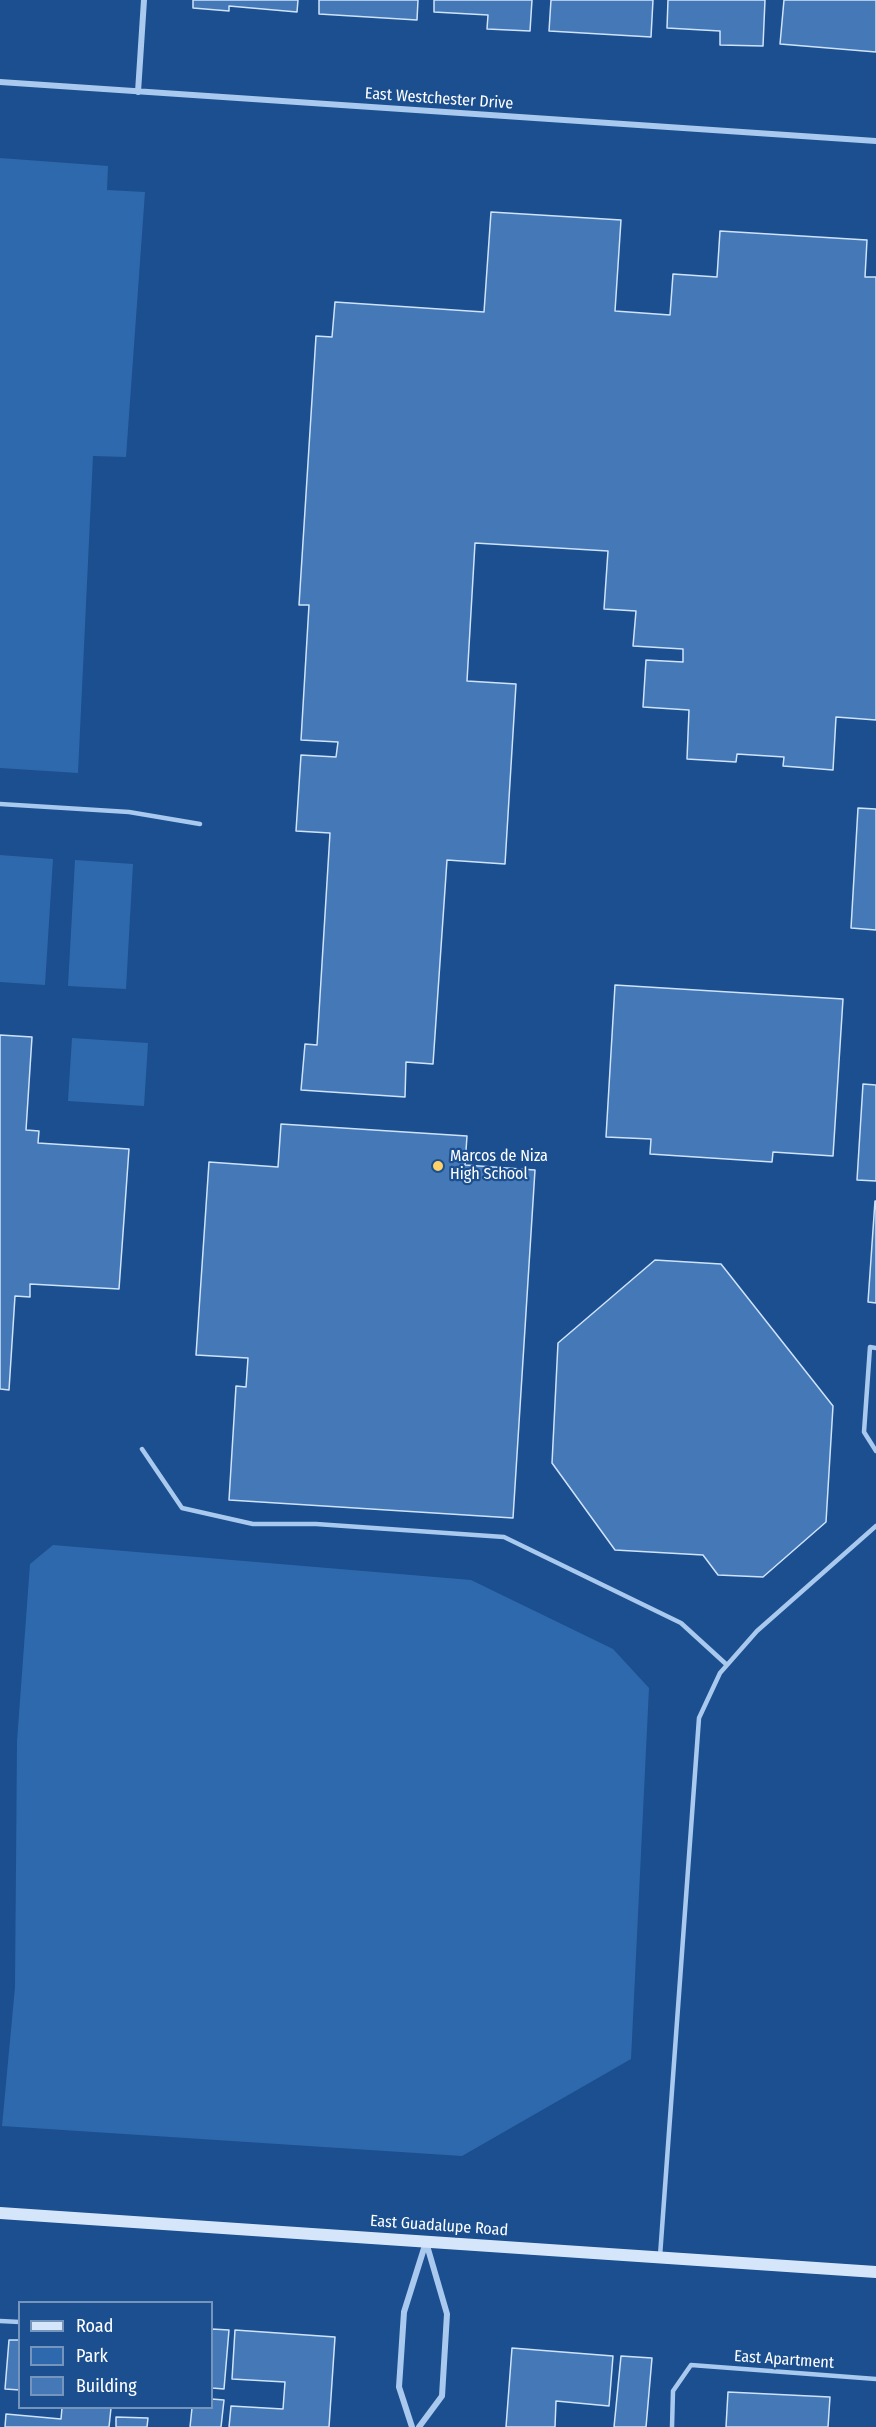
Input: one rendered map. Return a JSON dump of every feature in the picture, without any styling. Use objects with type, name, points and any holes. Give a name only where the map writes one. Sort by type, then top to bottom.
[{"type":"main road","name":"East Guadalupe Road","points":[[0,2213],[876,2272]]},
{"type":"street","points":[[138,92],[144,0]]},
{"type":"street","name":"East Westchester Drive","points":[[0,82],[876,141]]},
{"type":"street","points":[[412,2427],[399,2387],[404,2312],[426,2242]]},
{"type":"street","points":[[419,2427],[442,2396],[447,2314],[426,2242]]},
{"type":"lane","points":[[0,804],[129,812],[200,824]]},
{"type":"lane","points":[[876,1348],[870,1347],[864,1432],[876,1451]]},
{"type":"lane","points":[[142,1449],[182,1508],[253,1524],[316,1524],[504,1537],[681,1623],[727,1665]]},
{"type":"lane","points":[[660,2257],[699,1718],[720,1673],[757,1631],[876,1526]]},
{"type":"lane","points":[[0,2321],[18,2322]]},
{"type":"lane","name":"East Apartment","points":[[672,2427],[673,2391],[691,2365],[876,2379]]},
{"type":"green space","points":[[0,158],[108,166],[107,190],[145,192],[126,457],[93,456],[78,773],[0,768]]},
{"type":"green space","points":[[0,855],[53,859],[45,985],[0,982]]},
{"type":"green space","points":[[75,860],[133,864],[126,989],[68,986]]},
{"type":"green space","points":[[72,1038],[148,1043],[144,1106],[68,1101]]},
{"type":"green space","points":[[53,1545],[471,1580],[613,1649],[649,1688],[631,2059],[462,2156],[2,2126],[15,1987],[17,1741],[30,1564]]},
{"type":"building","points":[[193,0],[298,0],[297,12],[229,6],[229,11],[193,8]]},
{"type":"building","points":[[319,0],[418,0],[417,20],[319,14]]},
{"type":"building","points":[[434,0],[532,0],[530,31],[487,29],[488,15],[434,12]]},
{"type":"building","points":[[551,0],[653,0],[651,37],[549,31]]},
{"type":"building","points":[[668,0],[765,0],[763,46],[720,45],[720,31],[667,28]]},
{"type":"building","points":[[784,0],[876,0],[876,52],[780,44]]},
{"type":"building","points":[[491,212],[621,220],[615,311],[670,315],[673,274],[717,277],[720,231],[867,240],[865,277],[876,277],[876,720],[836,717],[833,770],[783,766],[784,757],[737,754],[736,762],[687,759],[689,710],[643,707],[646,660],[683,662],[683,649],[633,646],[636,611],[604,609],[608,551],[475,543],[467,681],[516,684],[505,864],[447,860],[433,1064],[406,1062],[405,1097],[301,1090],[305,1044],[317,1045],[330,833],[296,831],[301,755],[336,757],[338,742],[301,740],[309,605],[299,605],[316,336],[332,337],[335,302],[484,312]]},
{"type":"building","points":[[858,808],[876,809],[876,930],[851,928]]},
{"type":"building","points":[[615,985],[843,999],[833,1156],[773,1152],[772,1162],[650,1154],[651,1139],[606,1137]]},
{"type":"building","points":[[0,1035],[32,1037],[26,1130],[39,1131],[38,1143],[129,1149],[119,1289],[30,1284],[30,1297],[15,1296],[9,1390],[0,1389]]},
{"type":"building","points":[[863,1084],[876,1085],[876,1181],[857,1180]]},
{"type":"building","points":[[281,1124],[467,1136],[465,1165],[535,1170],[513,1518],[229,1500],[236,1386],[246,1387],[248,1358],[196,1355],[209,1162],[278,1167]]},
{"type":"building","points":[[876,1201],[876,1303],[868,1302]]},
{"type":"building","points":[[655,1260],[721,1264],[833,1406],[826,1522],[763,1577],[718,1575],[703,1555],[615,1550],[552,1463],[558,1343]]},
{"type":"building","points":[[213,2329],[229,2330],[224,2389],[213,2388]]},
{"type":"building","points":[[235,2330],[335,2337],[329,2427],[229,2427],[231,2406],[283,2409],[285,2382],[232,2379]]},
{"type":"building","points":[[9,2340],[18,2340],[18,2390],[5,2389]]},
{"type":"building","points":[[512,2348],[613,2356],[609,2406],[556,2401],[555,2427],[506,2427]]},
{"type":"building","points":[[621,2356],[652,2358],[646,2427],[614,2427]]},
{"type":"building","points":[[728,2392],[830,2397],[828,2427],[726,2427]]},
{"type":"building","points":[[213,2399],[224,2400],[221,2427],[190,2427],[192,2409],[213,2409]]},
{"type":"building","points":[[62,2409],[111,2409],[109,2427],[5,2427],[6,2414],[61,2419]]},
{"type":"building","points":[[116,2417],[148,2418],[147,2427],[116,2427]]},
{"type":"place","name":"Marcos de Niza High School","points":[[438,1166]]}]
